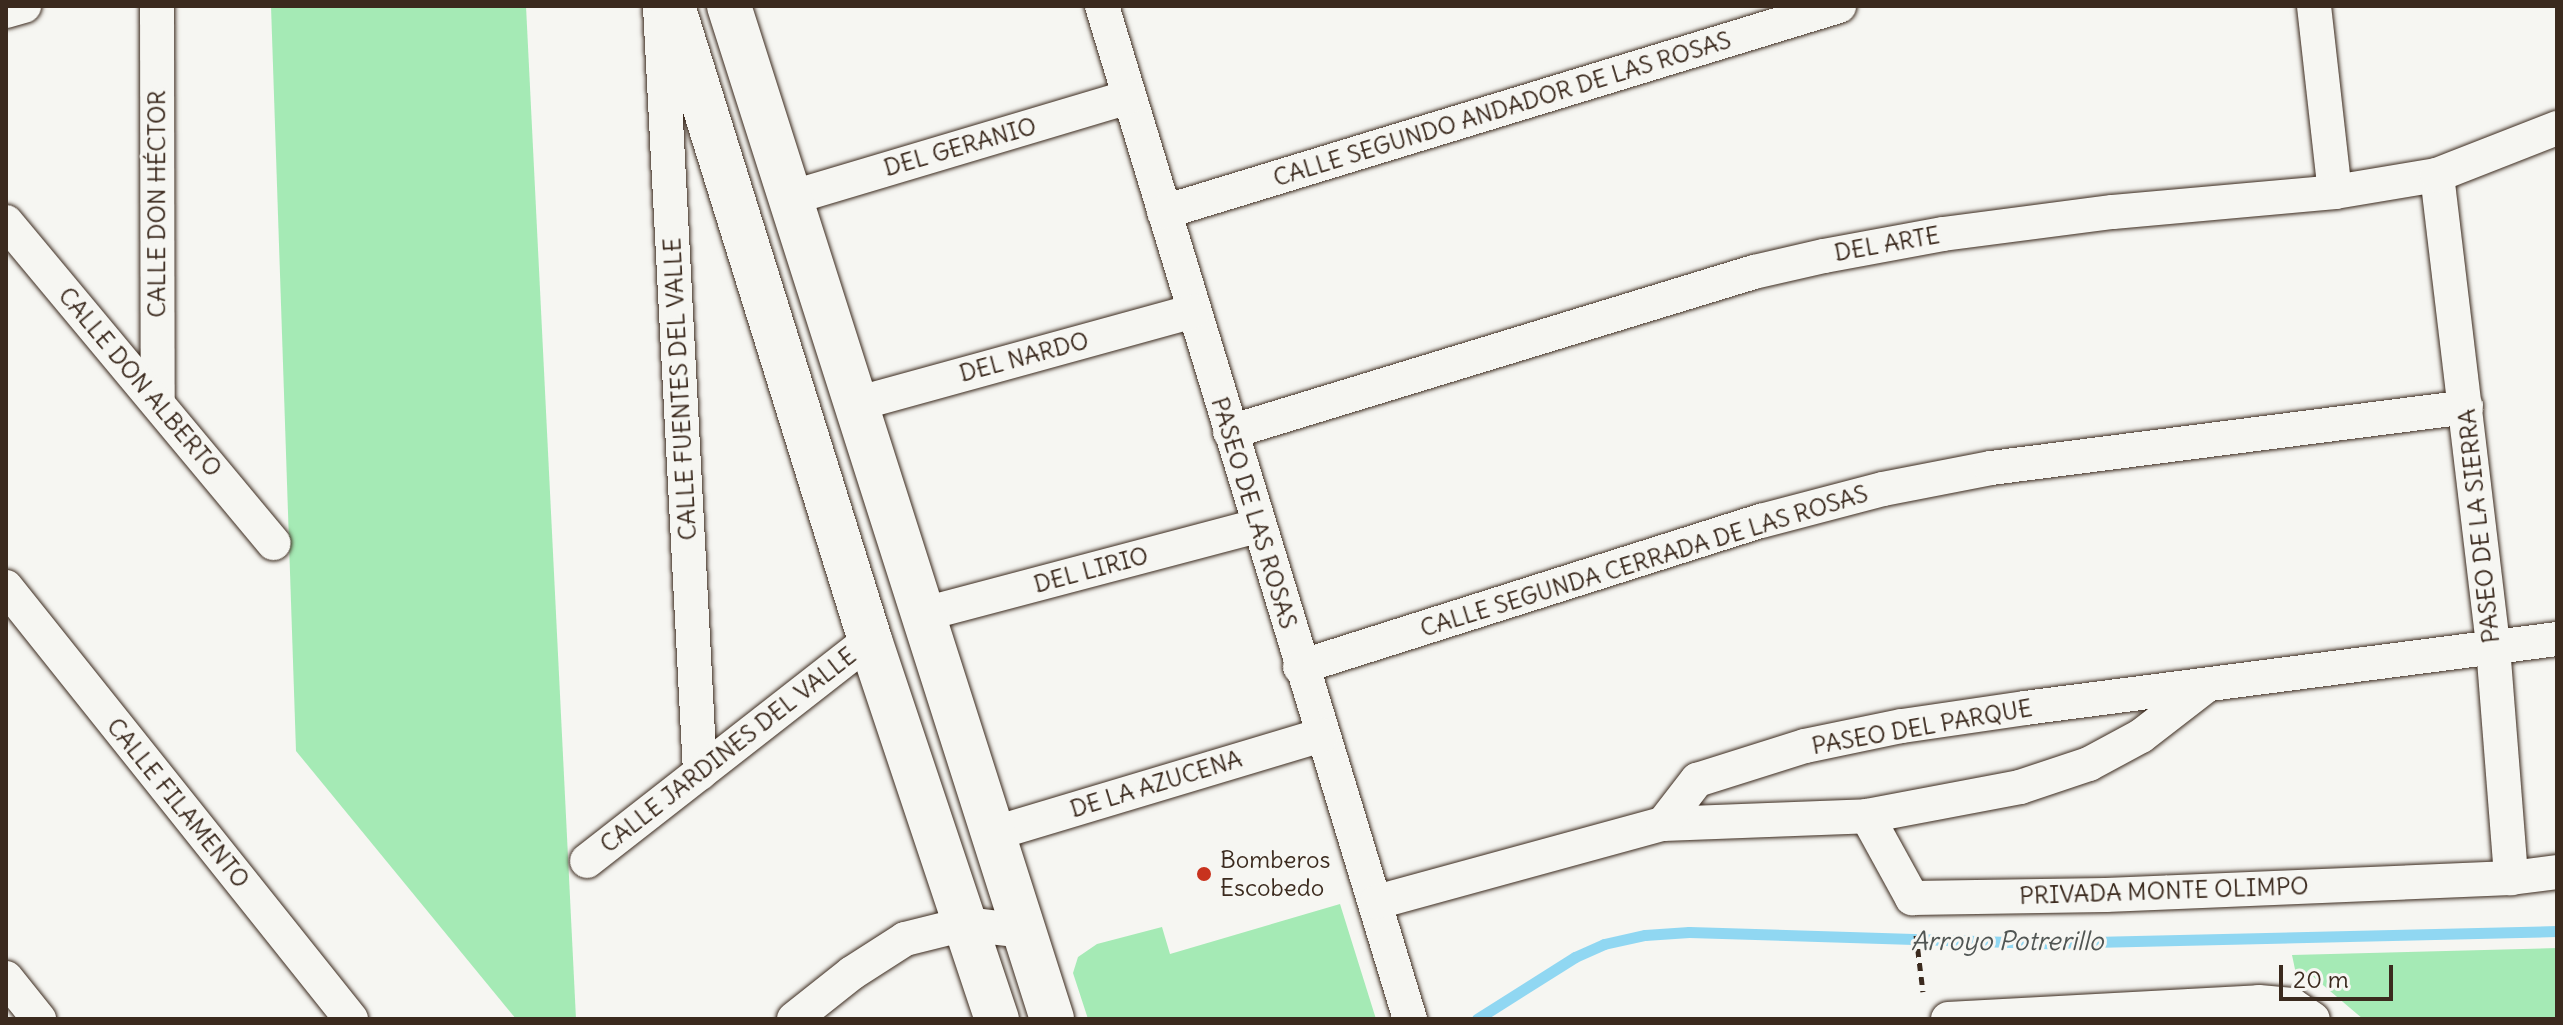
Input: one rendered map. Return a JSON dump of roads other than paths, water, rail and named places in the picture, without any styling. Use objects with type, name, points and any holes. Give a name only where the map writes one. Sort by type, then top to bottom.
[{"type":"street","points":[[6,11],[24,6]]},
{"type":"street","name":"CALLE DON HÉCTOR","points":[[157,6],[158,402]]},
{"type":"street","name":"CALLE FUENTES DEL VALLE","points":[[660,6],[700,773]]},
{"type":"street","points":[[673,6],[870,640],[997,1019]]},
{"type":"street","points":[[729,6],[1052,1019]]},
{"type":"street","name":"PASEO DE LAS ROSAS","points":[[1102,6],[1300,667],[1377,902],[1410,1019]]},
{"type":"street","name":"CALLE SEGUNDO ANDADOR DE LAS ROSAS","points":[[1164,212],[1839,6]]},
{"type":"street","points":[[2314,6],[2335,192]]},
{"type":"street","name":"DEL GERANIO","points":[[790,198],[1129,97]]},
{"type":"street","name":"DEL ARTE","points":[[1230,432],[1754,272],[1943,234],[2113,212],[2335,192],[2437,175],[2557,128]]},
{"type":"street","name":"PASEO DE LA SIERRA","points":[[2437,175],[2493,647],[2511,878]]},
{"type":"street","name":"CALLE DON ALBERTO","points":[[6,222],[273,543]]},
{"type":"street","name":"DEL NARDO","points":[[856,404],[1193,311]]},
{"type":"street","name":"CALLE SEGUNDA CERRADA DE LAS ROSAS","points":[[1300,667],[1761,521],[1883,489],[1991,468],[2466,407]]},
{"type":"street","name":"DEL LIRIO","points":[[924,614],[1258,526]]},
{"type":"street","name":"CALLE FILAMENTO","points":[[6,587],[351,1019]]},
{"type":"street","name":"PASEO DEL PARQUE","points":[[1663,824],[1697,780],[1805,746],[1917,724],[2557,639]]},
{"type":"street","name":"CALLE JARDINES DEL VALLE","points":[[587,861],[870,640]]},
{"type":"street","points":[[1377,902],[1663,824],[1867,816],[2020,787],[2089,764],[2141,736],[2207,684]]},
{"type":"street","name":"DE LA AZUCENA","points":[[992,834],[1321,735]]},
{"type":"street","name":"PRIVADA MONTE OLIMPO","points":[[1867,816],[1912,898],[2106,895],[2511,878]]},
{"type":"street","points":[[2511,878],[2557,872]]},
{"type":"street","points":[[794,1019],[852,973],[905,939],[965,924],[1023,931]]},
{"type":"street","points":[[6,978],[39,1019]]},
{"type":"street","points":[[1948,1019],[2259,1002],[2292,1005],[2313,1019]]},
{"type":"waterway","name":"Arroyo Potrerillo","points":[[1477,1019],[1575,957],[1604,944],[1645,935],[1689,932],[2049,943],[2557,931]]},
{"type":"place","name":"Bomberos Escobedo","points":[[1204,874]]}]
